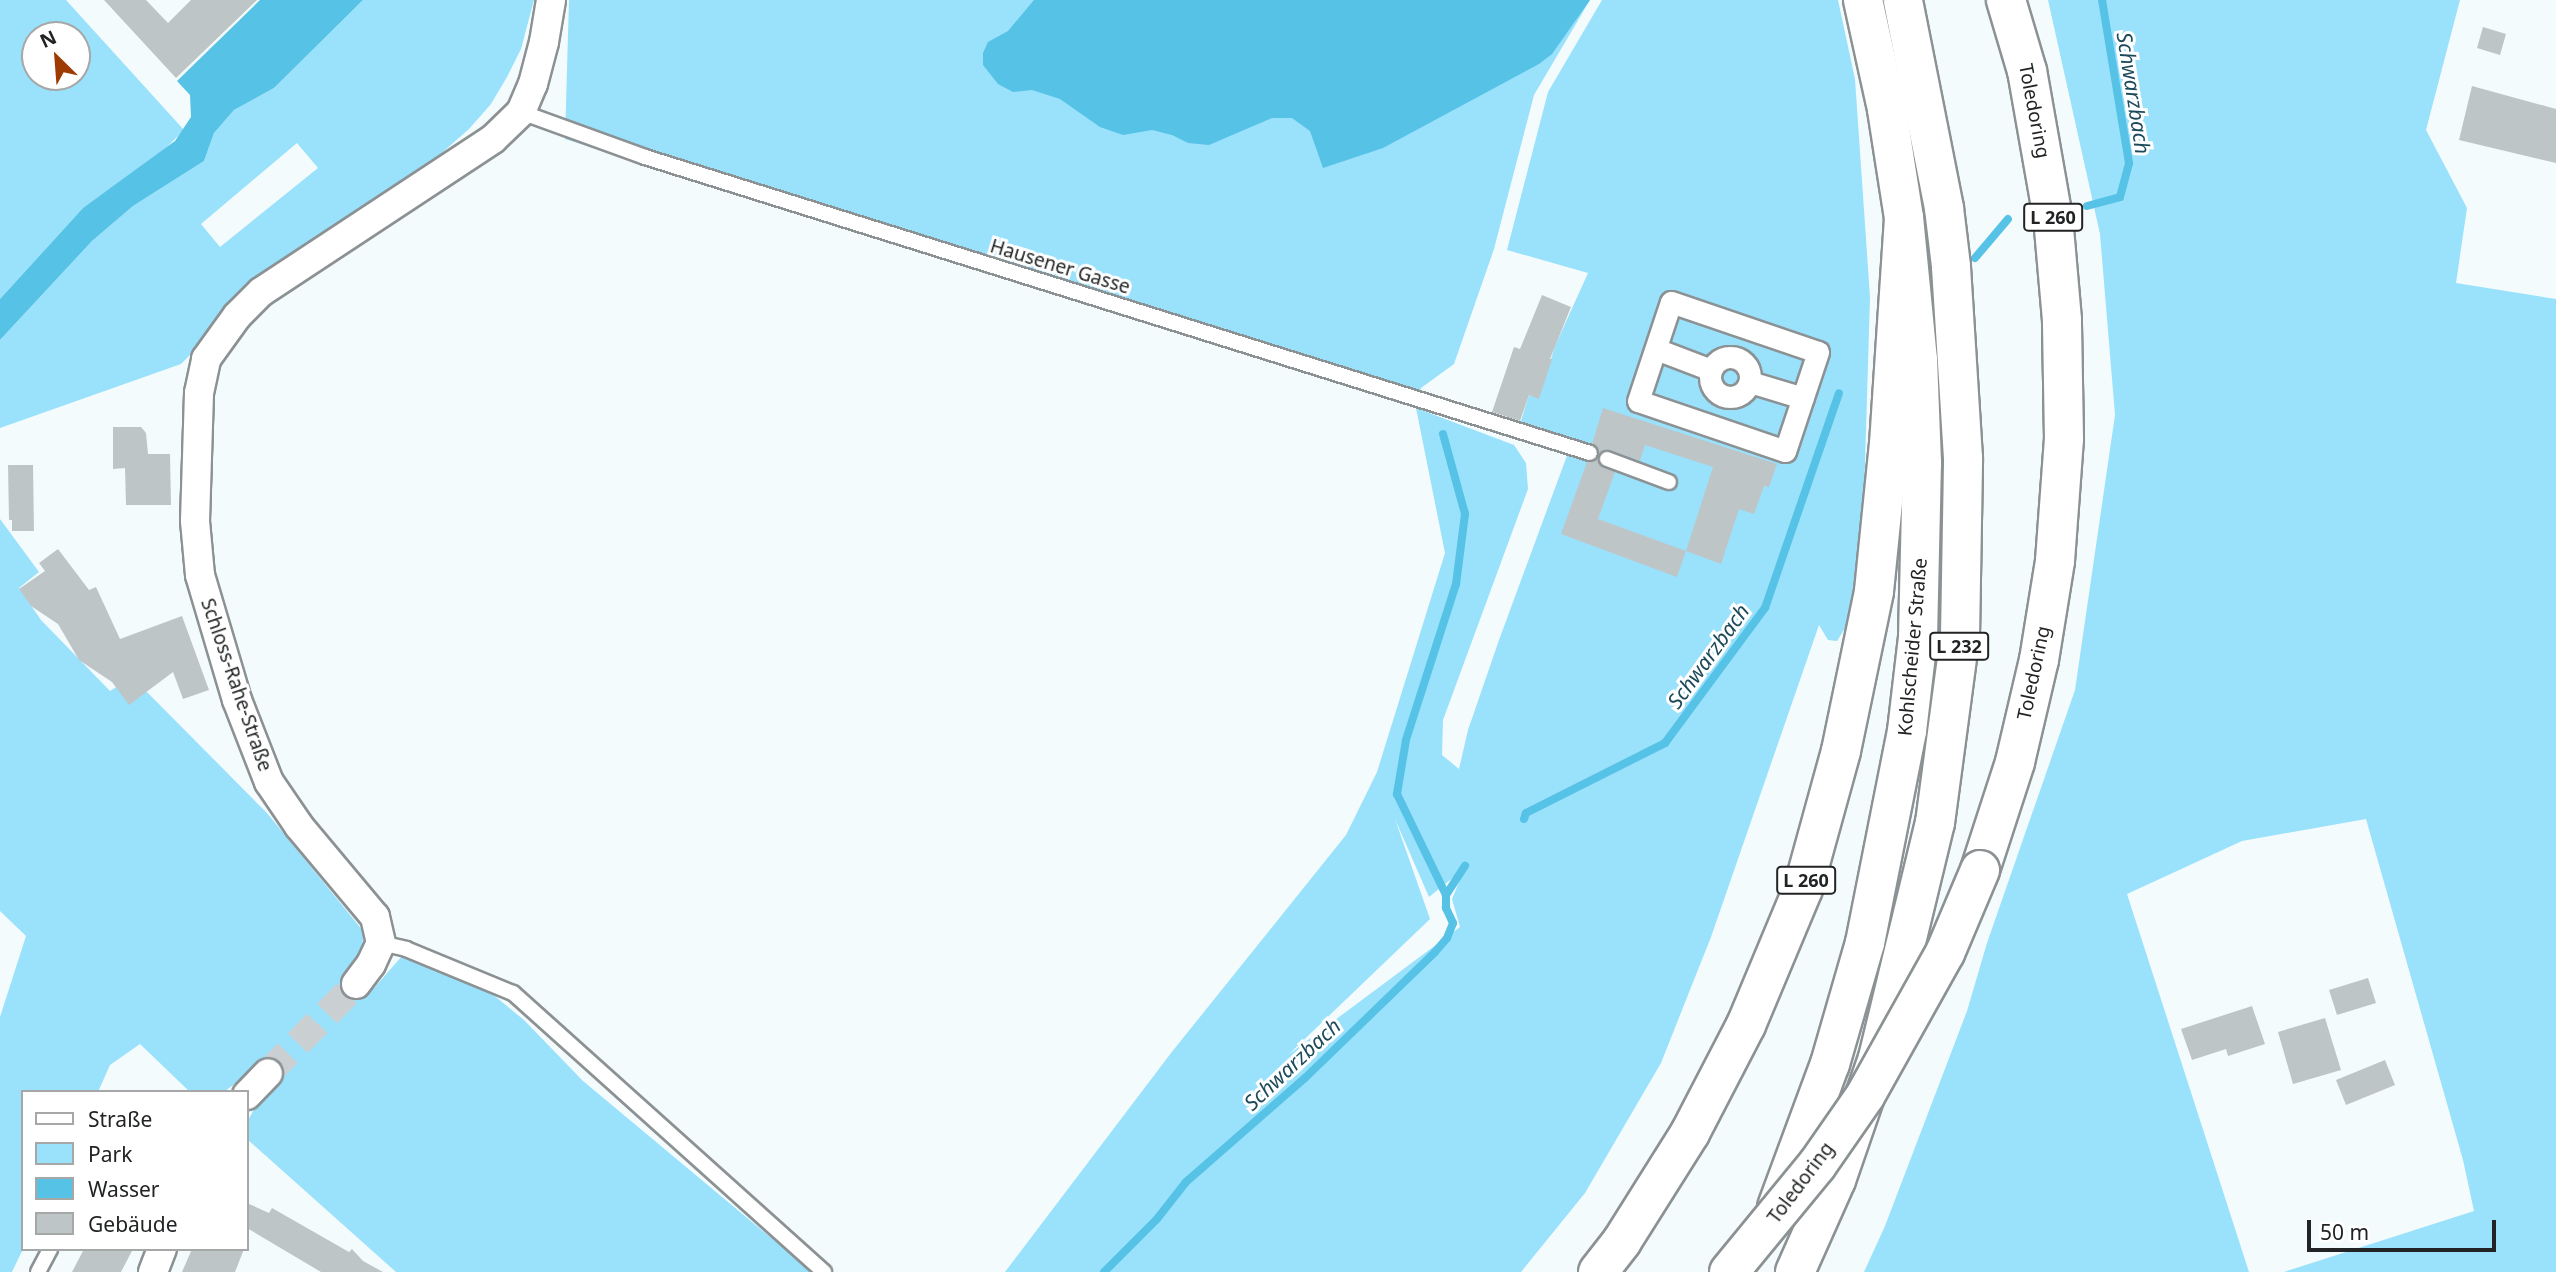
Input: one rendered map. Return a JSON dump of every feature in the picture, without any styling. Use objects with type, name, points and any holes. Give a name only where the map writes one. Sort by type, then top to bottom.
[{"type":"main road","name":"Kohlscheider Straße","points":[[1746,1272],[1788,1182],[1830,1064],[1865,943],[1907,731],[1918,638],[1922,463],[1918,360],[1903,218],[1887,109],[1863,0]]},
{"type":"main road","name":"L 232","points":[[1795,1272],[1836,1180],[1882,1044],[1935,823],[1960,636],[1963,458],[1952,279],[1944,208],[1903,0]]},
{"type":"main road","name":"Toledoring","points":[[1729,1272],[1817,1165],[1865,1096],[1945,953],[1980,870],[2015,762],[2039,660],[2055,561],[2064,439],[2062,320],[2053,218],[2027,71],[2006,0]]},
{"type":"main road","name":"L 260","points":[[1598,1272],[1622,1241],[1690,1133],[1746,1025],[1803,889],[1841,751],[1874,592],[1889,444],[1903,218]]},
{"type":"street","name":"Schloss-Rahe-Straße","points":[[381,943],[375,917],[364,901],[299,826],[269,782],[216,635],[200,575],[195,521],[199,393],[206,359],[237,316],[261,292],[493,139],[521,112],[533,84],[551,0]]},
{"type":"street","points":[[1671,302],[1818,352],[1803,398],[1785,451],[1638,401],[1671,302]]},
{"type":"street","points":[[1656,349],[1712,370],[1713,387],[1726,397],[1741,394],[1749,382],[1803,398]]},
{"type":"street","points":[[356,984],[371,964],[381,943]]},
{"type":"street","points":[[248,1094],[268,1073]]},
{"type":"street","points":[[153,1272],[161,1251]]},
{"type":"lane","name":"Hausener Gasse","points":[[521,112],[645,158],[1436,404],[1530,437],[1590,453]]},
{"type":"lane","points":[[1607,459],[1670,482]]},
{"type":"lane","points":[[381,943],[406,949],[513,993],[824,1272]]},
{"type":"lane","points":[[38,1272],[49,1251]]},
{"type":"green space","points":[[0,0],[66,0],[85,21],[21,21],[21,91],[91,91],[91,28],[184,130],[159,155],[83,208],[0,299]]},
{"type":"green space","points":[[363,0],[534,0],[521,49],[507,77],[491,104],[469,129],[428,165],[235,297],[207,338],[181,364],[0,428],[0,340],[92,241],[133,206],[204,161],[214,133],[234,110],[274,88]],"holes":[[[297,143],[318,168],[220,247],[201,224]]]},
{"type":"green space","points":[[569,0],[1590,0],[1534,95],[1494,249],[1454,364],[1421,388],[1416,408],[565,139]]},
{"type":"green space","points":[[1602,0],[1838,0],[1855,79],[1870,297],[1864,498],[1849,622],[1837,641],[1828,640],[1819,625],[1711,937],[1661,1063],[1585,1193],[1521,1272],[1005,1272],[1171,1053],[1346,835],[1377,772],[1445,553],[1416,408],[1514,445],[1526,463],[1528,489],[1443,720],[1442,755],[1459,769],[1468,730],[1499,640],[1572,442],[1520,424],[1529,395],[1539,398],[1555,346],[1588,273],[1507,250],[1548,92]],"holes":[[[1395,819],[1429,897],[1465,868],[1452,899],[1460,927],[1288,1055],[1430,919]]]},
{"type":"green space","points":[[2048,0],[2460,0],[2426,130],[2467,208],[2456,283],[2556,299],[2556,1272],[2284,1272],[2474,1211],[2463,1160],[2366,819],[2242,841],[2127,894],[2249,1272],[1864,1272],[1885,1226],[1967,1011],[1987,943],[2075,690],[2115,415],[2100,234]]},
{"type":"green space","points":[[0,519],[39,572],[19,588],[41,620],[110,691],[132,677],[267,813],[364,932],[362,946],[347,975],[363,992],[375,987],[402,956],[486,989],[524,1020],[583,1081],[812,1272],[396,1272],[248,1140],[248,1120],[264,1092],[259,1065],[227,1090],[188,1090],[140,1044],[110,1065],[99,1090],[21,1090],[22,1251],[12,1272],[0,1272],[0,1017],[26,936],[0,911]]},
{"type":"water","points":[[260,0],[363,0],[274,88],[234,110],[214,133],[204,161],[133,206],[92,241],[0,340],[0,299],[83,208],[175,141],[191,117],[190,95],[177,81]]},
{"type":"water","points":[[1034,0],[1590,0],[1552,54],[1539,64],[1383,148],[1323,168],[1310,131],[1292,118],[1272,118],[1209,145],[1188,143],[1152,130],[1123,135],[1100,127],[1060,99],[1032,90],[1013,92],[998,84],[983,65],[983,53],[988,42],[1008,31]]},
{"type":"building","points":[[104,0],[146,0],[168,23],[191,0],[257,0],[176,78]]},
{"type":"building","points":[[2483,27],[2506,34],[2500,55],[2477,48]]},
{"type":"building","points":[[2472,86],[2556,109],[2556,163],[2459,140]]},
{"type":"building","points":[[1542,295],[1571,307],[1550,359],[1539,399],[1529,395],[1520,421],[1492,412],[1514,347],[1520,349]]},
{"type":"building","points":[[1603,408],[1777,464],[1769,487],[1764,486],[1754,514],[1739,509],[1721,564],[1686,551],[1713,467],[1645,445],[1640,461],[1610,450],[1599,454],[1592,444]]},
{"type":"building","points":[[113,427],[141,427],[146,433],[148,454],[170,454],[171,505],[126,505],[125,468],[113,469]]},
{"type":"building","points":[[1598,459],[1600,466],[1615,472],[1598,519],[1686,551],[1677,577],[1561,534],[1587,462]]},
{"type":"building","points":[[8,465],[33,465],[34,531],[12,531],[12,520],[9,520]]},
{"type":"building","points":[[58,549],[89,590],[96,587],[120,639],[182,616],[209,690],[183,699],[173,672],[129,705],[112,682],[79,660],[58,624],[31,606],[19,589],[45,571],[39,563]]},
{"type":"building","points":[[2368,978],[2376,1003],[2337,1015],[2329,990]]},
{"type":"building","points":[[2252,1006],[2265,1044],[2228,1056],[2226,1049],[2192,1060],[2181,1029]]},
{"type":"building","points":[[2325,1018],[2341,1070],[2293,1084],[2278,1032]]},
{"type":"building","points":[[2385,1060],[2395,1085],[2346,1105],[2336,1080]]},
{"type":"building","points":[[248,1203],[269,1213],[272,1208],[349,1252],[352,1249],[363,1261],[383,1272],[321,1272],[248,1229]]},
{"type":"building","points":[[83,1251],[132,1251],[121,1272],[72,1272]]},
{"type":"building","points":[[191,1251],[243,1251],[235,1272],[182,1272]]},
{"type":"waterway","name":"Schwarzbach","points":[[2087,206],[2120,197],[2129,163],[2102,0]]},
{"type":"waterway","name":"Schwarzbach","points":[[1975,258],[2008,219]]},
{"type":"waterway","name":"Schwarzbach","points":[[1524,819],[1526,813],[1665,743],[1765,608],[1839,393]]},
{"type":"waterway","points":[[1443,434],[1465,514],[1456,584],[1406,740],[1397,794],[1446,895]]},
{"type":"waterway","name":"Schwarzbach","points":[[1104,1272],[1157,1219],[1186,1182],[1305,1078],[1435,952],[1447,938],[1453,923],[1446,908],[1446,895],[1465,866]]},
{"type":"tunnel","points":[[268,1073],[356,984]]}]
